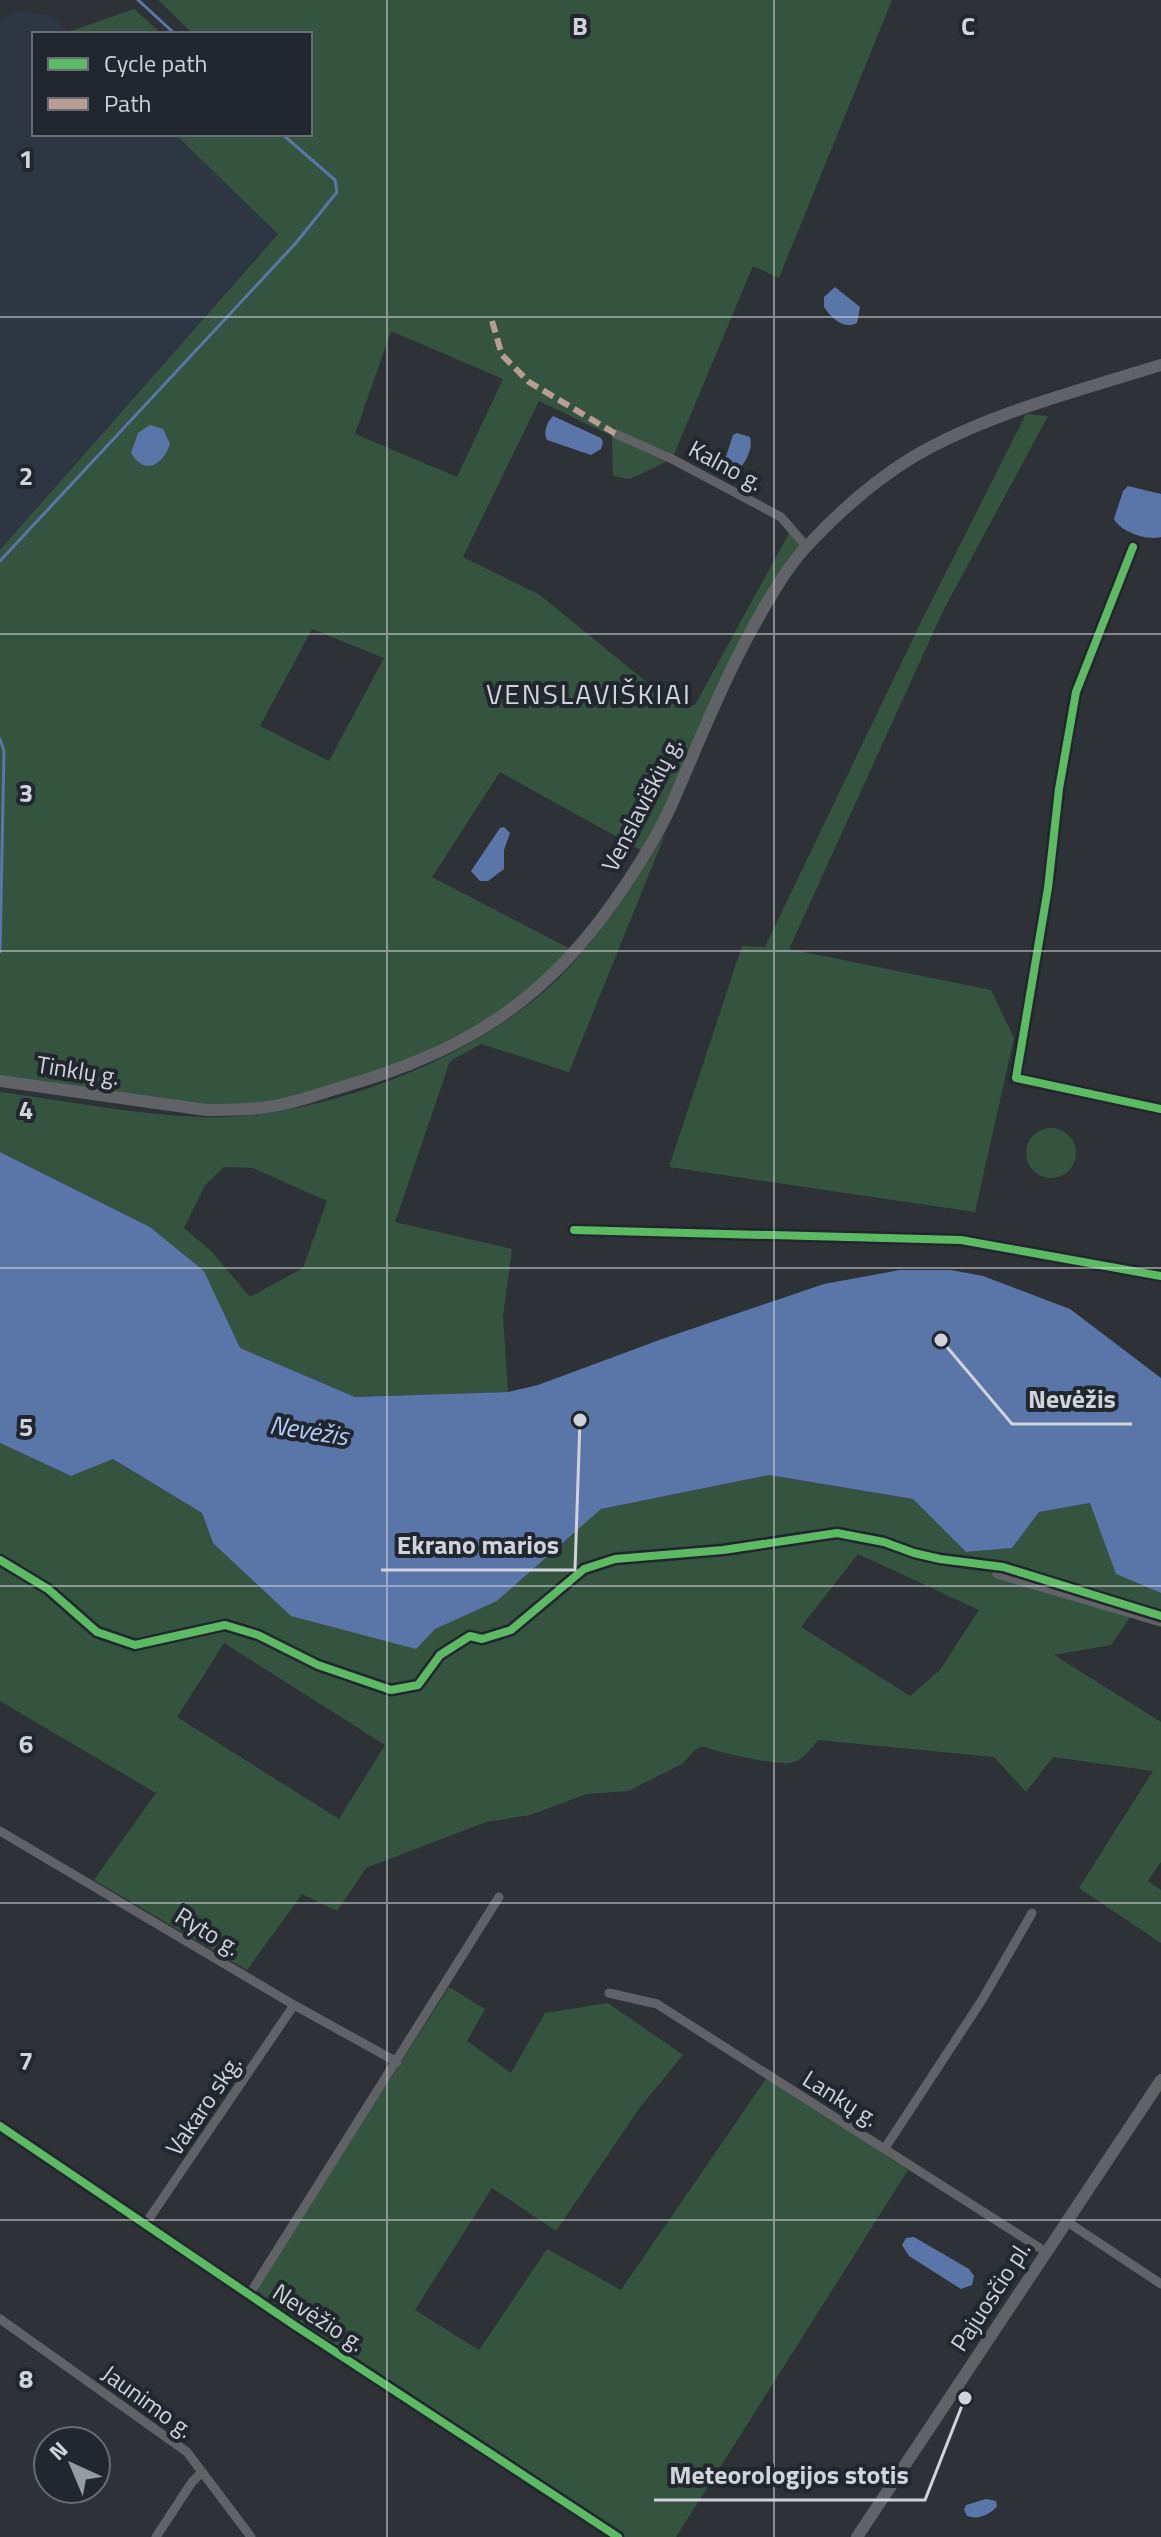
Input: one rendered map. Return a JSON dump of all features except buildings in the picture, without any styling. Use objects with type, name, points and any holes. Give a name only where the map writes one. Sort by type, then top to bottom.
[{"type":"main road","name":"Venslaviškių g.","points":[[150,1103],[206,1110],[238,1110],[295,1101],[412,1064],[466,1038],[535,992],[557,973],[598,926],[635,873],[669,809],[715,701],[752,630],[806,546],[858,497],[911,458],[944,440],[1040,403],[1161,365]]},
{"type":"main road","name":"Tinklų g.","points":[[0,1081],[150,1103]]},
{"type":"main road","name":"Pajuosčio pl.","points":[[857,2537],[1161,2080]]},
{"type":"street","name":"Kalno g.","points":[[616,434],[672,459],[781,517],[806,546]]},
{"type":"street","points":[[1133,547],[1076,692],[1059,789],[1048,888],[1016,1078],[1161,1109]]},
{"type":"street","points":[[574,1230],[961,1240],[1161,1276]]},
{"type":"street","points":[[997,1574],[1161,1622]]},
{"type":"street","name":"Ryto g.","points":[[0,1831],[294,2005],[397,2062]]},
{"type":"street","points":[[249,2295],[499,1897]]},
{"type":"street","points":[[885,2148],[982,2000],[1032,1913]]},
{"type":"street","name":"Lankų g.","points":[[609,1993],[657,2004],[1046,2252]]},
{"type":"street","name":"Vakaro skg.","points":[[144,2226],[294,2005]]},
{"type":"street","name":"Nevėžio g.","points":[[0,2126],[144,2226],[618,2537]]},
{"type":"street","points":[[1066,2221],[1161,2284]]},
{"type":"street","name":"Jaunimo g.","points":[[0,2319],[192,2457],[251,2537]]},
{"type":"street","points":[[156,2537],[201,2473]]},
{"type":"shaded area","points":[[12,12],[52,15],[68,32],[32,32],[32,136],[177,136],[278,233],[0,550],[0,20]]},
{"type":"green space","points":[[158,0],[892,0],[779,278],[753,266],[672,459],[630,479],[613,476],[612,436],[539,401],[463,557],[540,595],[677,707],[695,705],[792,528],[806,546],[775,590],[646,853],[500,772],[432,877],[576,952],[515,1007],[367,1080],[238,1110],[0,1076],[0,550],[278,234],[177,136],[312,136],[312,32],[191,32]],"holes":[[[391,331],[503,379],[457,477],[355,434]],[[312,629],[384,658],[329,761],[260,726]]]},
{"type":"green space","points":[[134,9],[160,32],[68,32]]},
{"type":"green space","points":[[1026,414],[1048,416],[943,611],[789,949],[991,990],[1014,1038],[975,1212],[669,1167],[742,946],[765,947],[921,622]]},
{"type":"green space","points":[[666,832],[569,1072],[481,1044],[450,1061],[395,1222],[512,1249],[503,1316],[508,1392],[355,1397],[239,1348],[204,1271],[150,1227],[0,1152],[0,1092],[149,1113],[199,1117],[246,1115],[345,1096],[443,1058],[488,1033],[528,1005],[563,974],[606,923]],"holes":[[[224,1167],[253,1168],[327,1201],[303,1268],[250,1297],[211,1251],[184,1228],[205,1185]]]},
{"type":"green space","points":[[1051,1128],[1068,1136],[1076,1153],[1068,1170],[1051,1178],[1034,1170],[1026,1153],[1034,1136]]},
{"type":"green space","points":[[0,1443],[71,1476],[113,1459],[202,1513],[213,1543],[435,1629],[497,1601],[601,1509],[769,1475],[913,1499],[966,1552],[1012,1548],[1039,1512],[1091,1503],[1116,1574],[1161,1593],[1161,1622],[1133,1613],[1111,1645],[1054,1655],[1161,1722],[1161,1862],[1148,1881],[1161,1890],[1161,1943],[1079,1888],[1153,1771],[1053,1757],[1026,1792],[994,1757],[818,1740],[802,1758],[789,1763],[746,1758],[702,1746],[682,1764],[628,1791],[587,1794],[530,1815],[486,1822],[366,1868],[337,1911],[302,1894],[247,1970],[94,1880],[156,1793],[0,1701]],"holes":[[[858,1554],[979,1610],[940,1670],[910,1696],[801,1627]],[[224,1643],[385,1745],[339,1819],[177,1717]]]},
{"type":"green space","points":[[449,1987],[485,2009],[467,2041],[511,2073],[545,2013],[608,2003],[683,2055],[641,2106],[556,2231],[492,2188],[415,2310],[479,2350],[547,2249],[621,2290],[770,2073],[908,2170],[676,2537],[618,2537],[373,2377],[372,2369],[295,2321],[256,2290]]},
{"type":"water","points":[[835,287],[860,307],[857,323],[843,324],[824,307],[824,297]]},
{"type":"water","points":[[553,416],[601,438],[601,449],[591,455],[547,440],[546,427]]},
{"type":"water","points":[[150,425],[163,429],[170,444],[163,458],[148,466],[136,460],[131,453],[138,433]]},
{"type":"water","points":[[737,433],[750,437],[751,441],[749,454],[739,469],[724,463],[733,435]]},
{"type":"water","points":[[1128,486],[1161,494],[1161,537],[1135,534],[1117,524],[1114,519],[1123,491]]},
{"type":"water","points":[[504,827],[510,833],[504,850],[504,869],[488,881],[480,881],[471,871],[500,828]]},
{"type":"water","points":[[0,1152],[150,1227],[204,1271],[240,1348],[355,1397],[508,1392],[538,1385],[824,1284],[900,1270],[951,1270],[983,1276],[1070,1309],[1161,1378],[1161,1593],[1116,1574],[1090,1503],[1039,1512],[1012,1548],[966,1552],[913,1499],[769,1475],[601,1509],[497,1601],[435,1629],[416,1649],[291,1616],[213,1543],[202,1513],[113,1459],[71,1476],[0,1443]]},
{"type":"water","points":[[914,2237],[969,2269],[974,2276],[972,2285],[961,2289],[909,2256],[902,2245],[906,2238]]},
{"type":"water","points":[[986,2499],[996,2501],[997,2506],[984,2516],[967,2516],[964,2510],[966,2505]]},
{"type":"waterway","points":[[138,0],[173,32]]},
{"type":"waterway","points":[[0,561],[295,244],[337,192],[335,180],[284,136]]},
{"type":"waterway","points":[[0,739],[4,751],[0,952]]},
{"type":"marked path","points":[[492,321],[502,355],[529,382],[616,434]]},
{"type":"cycle path","points":[[1133,547],[1076,692],[1059,789],[1048,888],[1016,1078],[1161,1109]]},
{"type":"cycle path","points":[[574,1230],[961,1240],[1161,1276]]},
{"type":"cycle path","points":[[0,1560],[48,1589],[97,1632],[135,1645],[225,1625],[258,1635],[318,1665],[391,1690],[418,1685],[440,1655],[470,1636],[482,1639],[511,1630],[584,1569],[615,1559],[723,1550],[837,1533],[884,1542],[940,1559],[1003,1567],[1161,1616]]},
{"type":"cycle path","points":[[0,2126],[294,2325],[618,2537]]},
{"type":"place","name":"Nevėžis","points":[[941,1340]]},
{"type":"place","name":"Ekrano marios","points":[[580,1420]]},
{"type":"place","name":"Meteorologijos stotis","points":[[965,2398]]},
{"type":"district","name":"VENSLAVIŠKIAI","points":[[589,693]]}]
